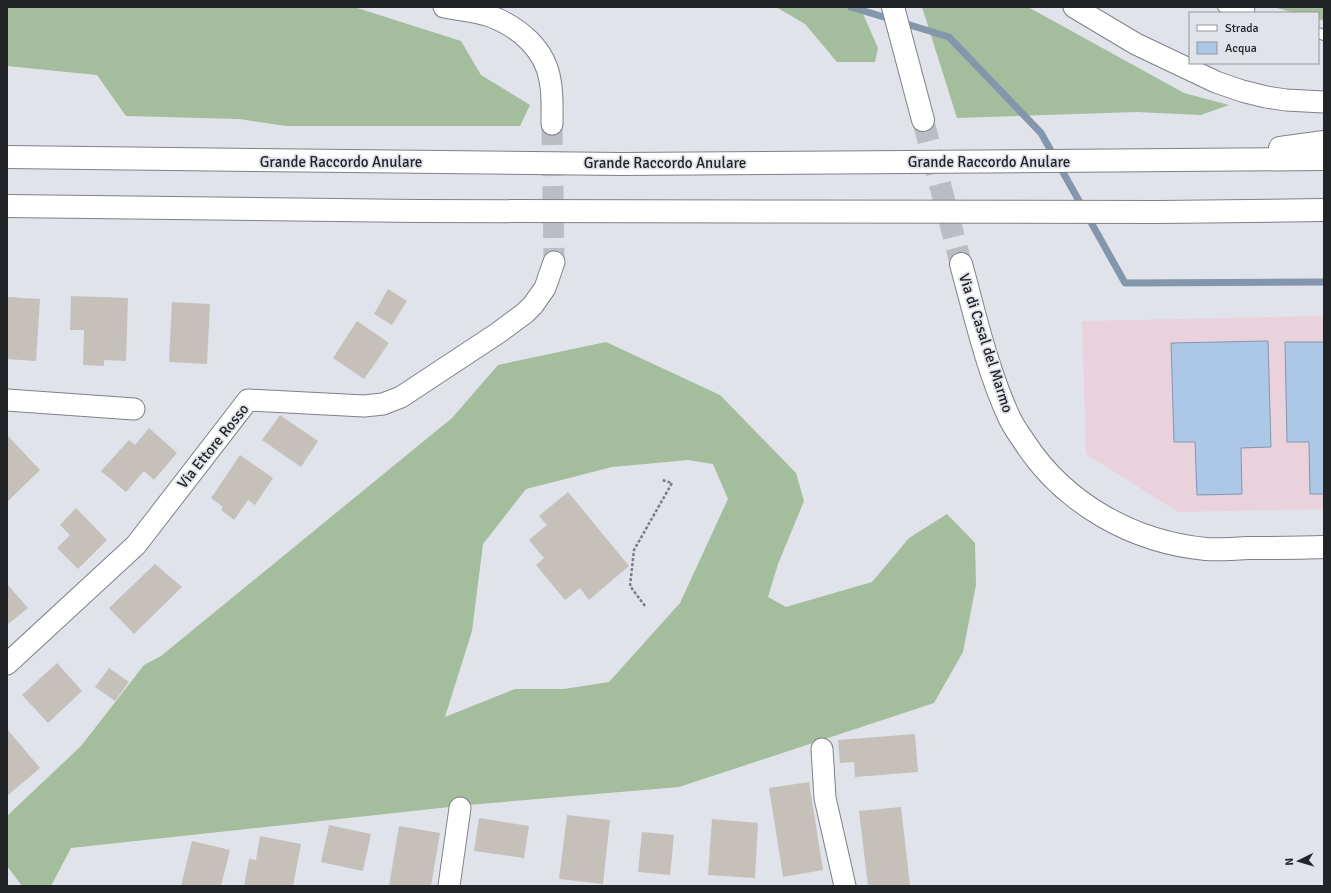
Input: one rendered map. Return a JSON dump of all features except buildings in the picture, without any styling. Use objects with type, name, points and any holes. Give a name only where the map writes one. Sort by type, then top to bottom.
[{"type":"main road","points":[[893,7],[923,120]]},
{"type":"main road","points":[[1196,161],[1324,142]]},
{"type":"main road","name":"Grande Raccordo Anulare","points":[[7,157],[240,161],[622,164],[1146,162],[1324,159]]},
{"type":"main road","points":[[7,206],[416,212],[1160,212],[1324,210]]},
{"type":"main road","name":"Via di Casal del Marmo","points":[[961,264],[988,360],[1009,418],[1028,448],[1046,470],[1056,481],[1081,502],[1100,515],[1131,530],[1182,545],[1207,549],[1324,547]]},
{"type":"street","points":[[444,7],[489,16],[510,26],[531,41],[544,60],[549,74],[552,124]]},
{"type":"street","points":[[1074,7],[1136,44],[1216,82],[1266,97],[1286,100],[1324,102]]},
{"type":"street","name":"Via Ettore Rosso","points":[[7,664],[136,545],[248,400],[364,406],[383,404],[401,397],[524,313],[533,305],[545,288],[554,262]]},
{"type":"street","points":[[7,400],[134,409]]},
{"type":"street","points":[[822,749],[825,798],[845,886]]},
{"type":"street","points":[[449,886],[460,808]]},
{"type":"lane","points":[[1223,7],[1240,12]]},
{"type":"path","points":[[645,606],[630,586],[634,550],[672,483],[662,480]]},
{"type":"shaded area","points":[[1324,316],[1324,509],[1178,512],[1086,454],[1082,321]]},
{"type":"green space","points":[[7,7],[354,7],[461,41],[481,75],[530,105],[520,126],[286,126],[239,119],[126,116],[97,75],[7,66]]},
{"type":"green space","points":[[776,7],[860,7],[878,48],[875,62],[837,62],[805,24]]},
{"type":"green space","points":[[922,7],[1028,7],[1184,93],[1229,105],[1201,115],[1137,112],[957,118]]},
{"type":"green space","points":[[1273,7],[1324,7],[1324,21],[1319,19],[1319,12],[1291,12]]},
{"type":"green space","points":[[606,342],[720,395],[796,473],[804,501],[778,564],[768,597],[786,607],[872,582],[909,538],[947,514],[975,543],[976,585],[963,652],[934,703],[679,787],[468,805],[71,848],[51,886],[22,886],[7,866],[7,816],[81,746],[144,665],[161,656],[452,418],[498,365]],"holes":[[[688,460],[713,464],[728,499],[680,603],[609,682],[564,689],[515,689],[445,717],[472,631],[483,544],[526,489],[612,467]]]},
{"type":"water","points":[[1268,341],[1271,447],[1241,448],[1242,494],[1197,495],[1195,442],[1174,442],[1171,343]]},
{"type":"water","points":[[1285,342],[1324,342],[1324,494],[1310,494],[1309,442],[1287,442]]},
{"type":"waterway","points":[[851,7],[949,37],[1041,133],[1125,283],[1324,282]]},
{"type":"tunnel","points":[[923,120],[961,264]]},
{"type":"tunnel","points":[[552,124],[554,262]]}]
